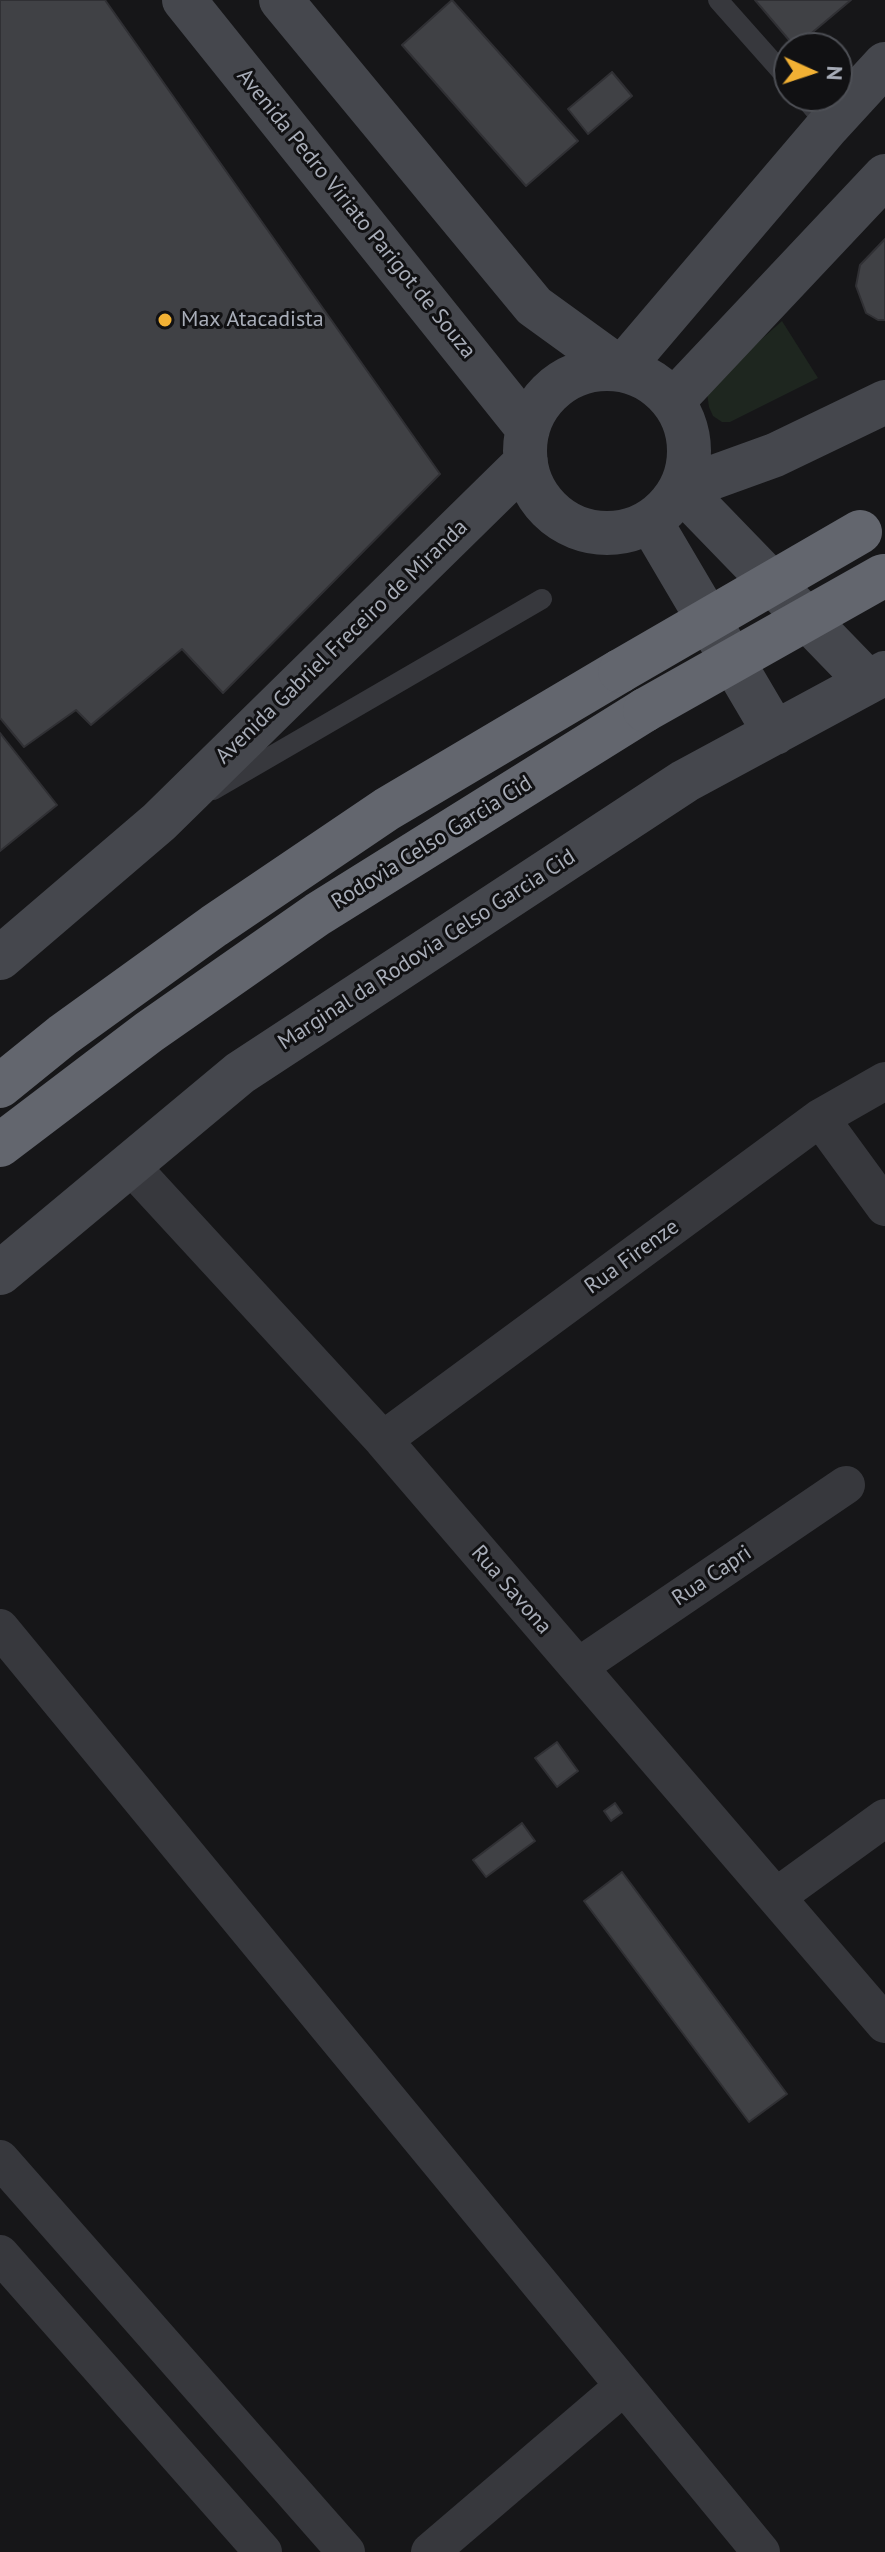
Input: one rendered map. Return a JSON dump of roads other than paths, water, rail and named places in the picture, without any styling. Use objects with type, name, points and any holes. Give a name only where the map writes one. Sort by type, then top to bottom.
[{"type":"highway","points":[[0,1086],[63,1035],[214,926],[387,809],[872,525]]},
{"type":"highway","name":"Rodovia Celso Garcia Cid","points":[[0,1145],[149,1032],[318,914],[645,710],[884,576]]},
{"type":"street","name":"Avenida Pedro Viriato Parigot de Souza","points":[[184,0],[527,446]]},
{"type":"street","points":[[281,0],[534,306],[621,369]]},
{"type":"street","points":[[853,85],[885,64]]},
{"type":"street","points":[[621,369],[814,112]]},
{"type":"street","points":[[673,401],[885,176]]},
{"type":"street","points":[[601,368],[621,369],[640,375],[658,386],[673,401],[688,435],[687,471],[681,489],[663,512],[634,530],[598,533],[580,530],[550,511],[538,496],[527,446],[542,402],[563,381],[581,372],[601,368]]},
{"type":"street","points":[[681,489],[775,455],[885,402]]},
{"type":"street","name":"Avenida Gabriel Freceiro de Miranda","points":[[159,822],[527,446]]},
{"type":"street","points":[[681,489],[876,678]]},
{"type":"street","points":[[650,521],[775,733]]},
{"type":"street","name":"Marginal da Rodovia Celso Garcia Cid","points":[[0,1273],[128,1163],[240,1073],[685,781],[876,678]]},
{"type":"street","points":[[0,958],[159,822]]},
{"type":"street","name":"Rua Firenze","points":[[383,1440],[820,1118],[885,1081]]},
{"type":"street","points":[[820,1118],[885,1207]]},
{"type":"street","name":"Rua Savona","points":[[128,1163],[383,1440],[885,2024]]},
{"type":"street","name":"Rua Capri","points":[[578,1667],[846,1485]]},
{"type":"street","points":[[0,1628],[761,2552]]},
{"type":"street","points":[[776,1897],[885,1818]]},
{"type":"street","points":[[0,2159],[346,2552]]},
{"type":"street","points":[[0,2254],[263,2552]]},
{"type":"street","points":[[430,2552],[624,2386]]},
{"type":"lane","points":[[718,0],[773,62]]},
{"type":"lane","points":[[159,822],[542,599]]},
{"type":"place","name":"Max Atacadista","points":[[165,320]]}]
